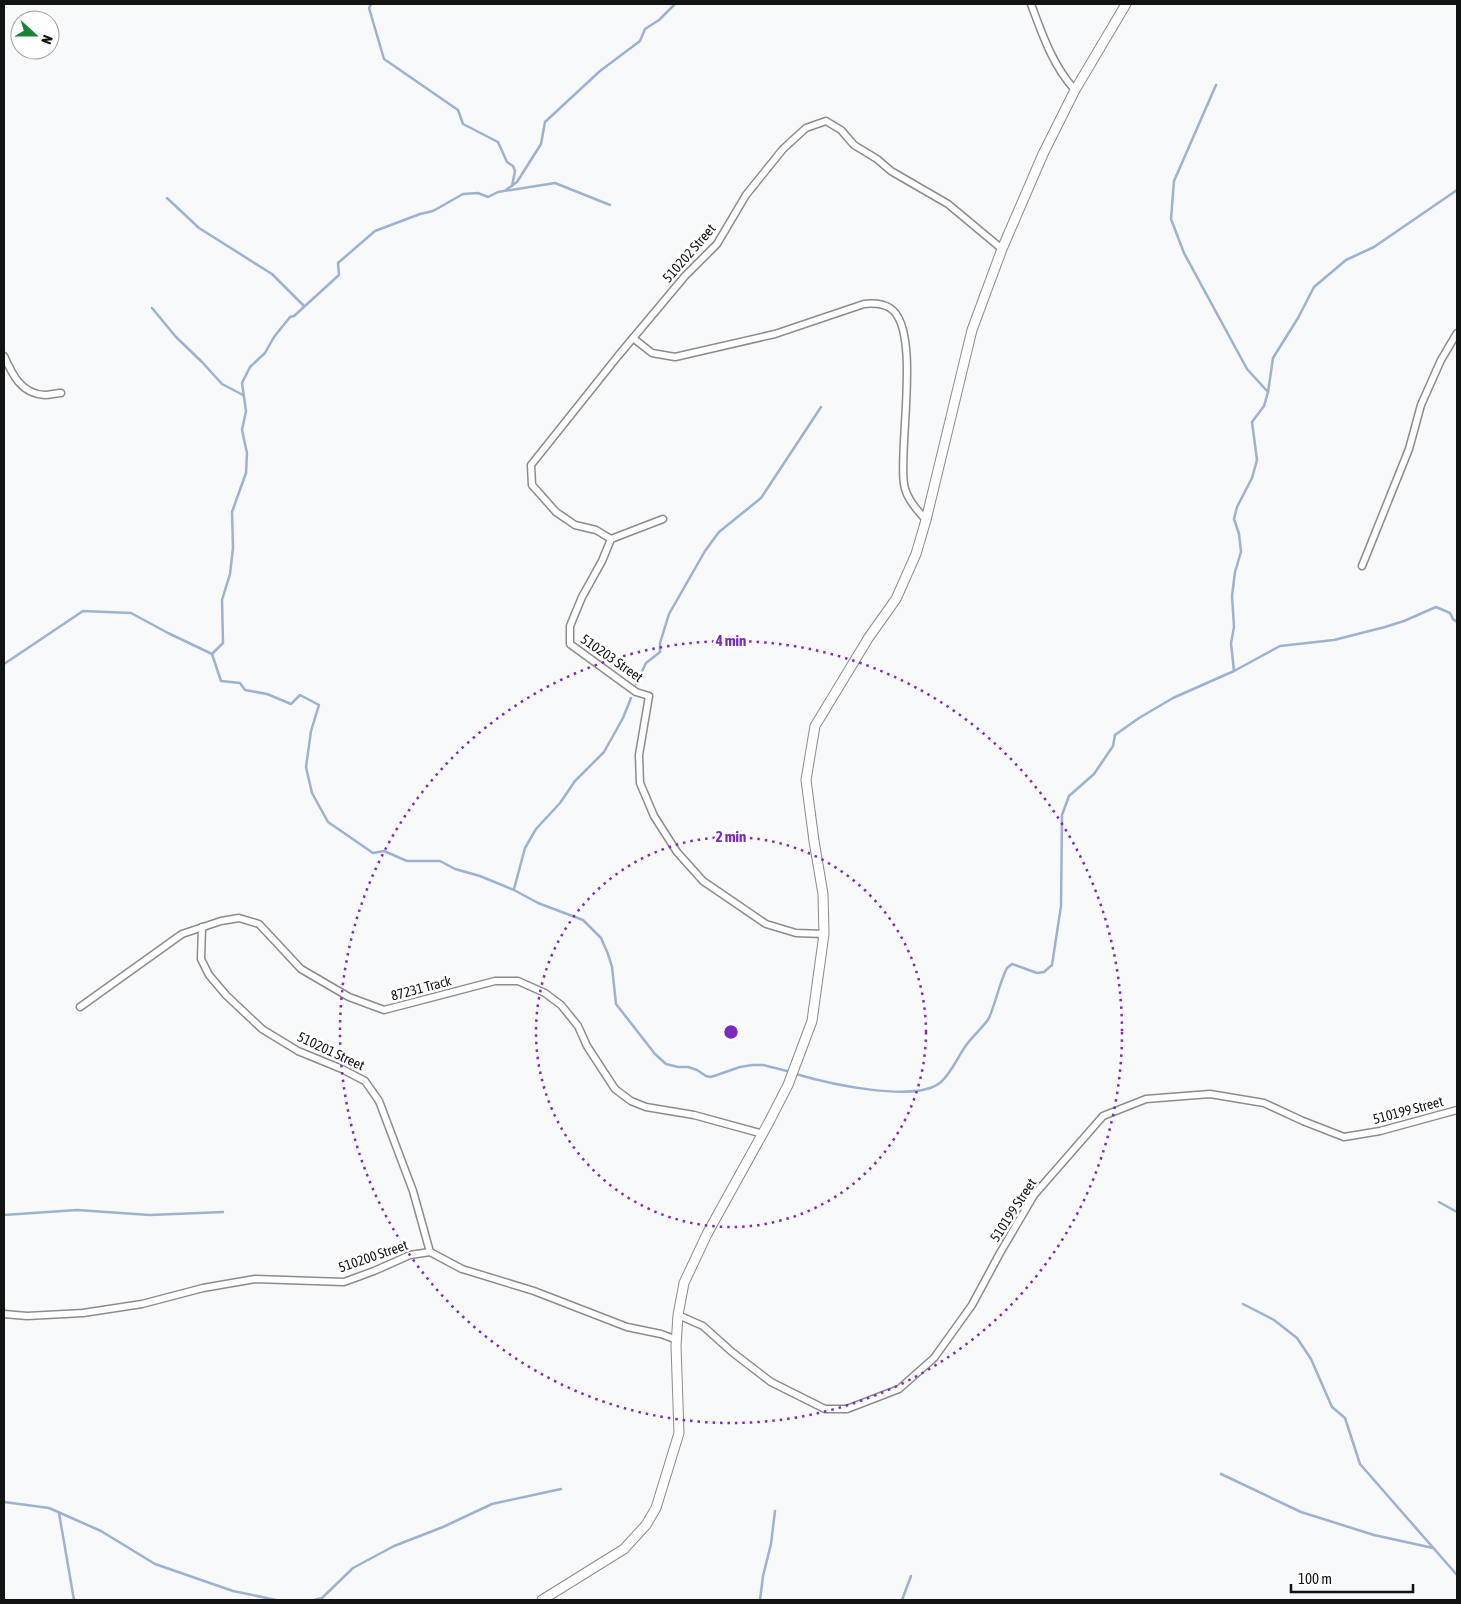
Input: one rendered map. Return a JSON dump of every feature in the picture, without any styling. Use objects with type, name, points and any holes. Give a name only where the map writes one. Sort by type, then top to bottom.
[{"type":"street","points":[[1031,4],[1054,59],[1064,79],[1074,90]]},
{"type":"street","points":[[542,1600],[624,1548],[646,1525],[656,1508],[679,1434],[676,1346],[678,1315],[684,1283],[707,1234],[788,1085],[812,1021],[824,934],[823,894],[806,780],[815,726],[860,651],[896,598],[916,554],[972,330],[1002,249],[1043,154],[1074,90],[1126,4]]},
{"type":"street","name":"510202 Street","points":[[611,538],[596,530],[575,525],[556,512],[532,485],[531,465],[685,276],[717,244],[746,195],[784,148],[806,128],[826,121],[841,130],[854,144],[891,171],[912,181],[948,204],[1002,249]]},
{"type":"street","points":[[633,338],[652,352],[675,357],[775,334],[864,304],[877,303],[891,308],[897,316],[905,338],[908,364],[902,467],[904,487],[913,504],[926,520]]},
{"type":"street","points":[[1362,566],[1409,449],[1421,405],[1441,360],[1457,333]]},
{"type":"street","points":[[4,356],[21,386],[46,395],[61,393]]},
{"type":"street","points":[[611,538],[663,519]]},
{"type":"street","name":"510203 Street","points":[[611,538],[602,561],[582,597],[570,626],[570,644],[636,692],[649,696],[639,755],[640,783],[654,816],[677,852],[703,881],[741,908],[766,924],[796,934],[824,934]]},
{"type":"street","name":"87231 Track","points":[[80,1008],[182,934],[239,918],[259,924],[301,969],[349,997],[384,1010],[495,981],[518,981],[545,993],[560,1005],[578,1026],[588,1046],[615,1089],[631,1101],[646,1107],[694,1115],[763,1134]]},
{"type":"street","name":"510201 Street","points":[[202,927],[201,959],[209,975],[226,995],[262,1029],[298,1051],[342,1069],[365,1081],[379,1101],[413,1191],[430,1252]]},
{"type":"street","name":"510199 Street","points":[[678,1315],[703,1326],[732,1352],[771,1382],[825,1408],[847,1409],[899,1389],[934,1358],[972,1305],[1034,1195],[1103,1116],[1146,1099],[1210,1094],[1264,1103],[1344,1137],[1380,1132],[1457,1110]]},
{"type":"street","name":"510200 Street","points":[[4,1314],[27,1316],[83,1313],[142,1304],[203,1288],[255,1279],[344,1282],[410,1256],[430,1252],[462,1269],[534,1291],[627,1328],[661,1334],[677,1340]]},
{"type":"waterway","points":[[371,4],[369,8],[384,59],[458,110],[463,124],[498,142],[507,162],[513,166],[515,171],[512,186]]},
{"type":"waterway","points":[[506,190],[517,182],[541,144],[545,122],[600,71],[640,41],[645,29],[659,20],[675,4]]},
{"type":"waterway","points":[[1216,85],[1174,181],[1171,219],[1184,253],[1247,369],[1268,392]]},
{"type":"waterway","points":[[212,654],[223,643],[222,600],[230,574],[233,548],[232,512],[246,473],[247,453],[242,430],[246,411],[242,383],[250,367],[265,353],[274,337],[290,317],[294,316],[339,275],[338,263],[375,231],[433,211],[463,194],[478,193],[488,197],[498,192],[555,183],[610,205]]},
{"type":"waterway","points":[[1234,671],[1231,643],[1234,627],[1232,596],[1235,572],[1241,552],[1239,534],[1234,519],[1237,507],[1252,478],[1257,460],[1252,422],[1264,406],[1273,358],[1298,318],[1314,287],[1346,260],[1374,247],[1457,190]]},
{"type":"waterway","points":[[167,198],[199,228],[272,274],[304,306]]},
{"type":"waterway","points":[[152,308],[176,337],[222,384],[243,395]]},
{"type":"waterway","points":[[636,684],[646,663],[660,652],[660,643],[669,614],[705,551],[719,532],[761,498],[821,407]]},
{"type":"waterway","points":[[796,1074],[848,1086],[892,1092],[929,1088],[945,1078],[967,1044],[989,1018],[1007,968],[1012,964],[1037,973],[1044,972],[1052,965],[1061,906],[1062,815],[1069,796],[1094,774],[1113,746],[1115,735],[1139,718],[1173,698],[1234,671],[1280,646],[1334,640],[1404,621],[1436,607],[1450,613],[1457,622]]},
{"type":"waterway","points":[[4,664],[83,611],[131,613],[212,654],[221,681],[240,683],[245,690],[267,694],[291,704],[300,695],[319,705],[311,731],[306,767],[312,793],[328,822],[373,853],[384,851],[407,861],[440,861],[455,869],[480,876],[514,890],[538,903],[583,920],[601,938],[608,954],[612,967],[616,1004],[655,1054],[666,1064],[688,1067],[711,1077],[752,1065],[763,1065],[791,1072]]},
{"type":"waterway","points":[[514,889],[525,848],[536,829],[560,803],[575,781],[604,752],[623,718],[631,698]]},
{"type":"waterway","points":[[1439,1202],[1457,1212]]},
{"type":"waterway","points":[[4,1215],[77,1210],[150,1215],[223,1212]]},
{"type":"waterway","points":[[1243,1304],[1274,1320],[1297,1338],[1311,1359],[1332,1407],[1345,1418],[1360,1464],[1457,1575]]},
{"type":"waterway","points":[[1221,1474],[1301,1512],[1374,1535],[1433,1548]]},
{"type":"waterway","points":[[314,1600],[322,1598],[353,1568],[394,1546],[443,1527],[492,1504],[561,1489]]},
{"type":"waterway","points":[[4,1502],[49,1508],[101,1531],[155,1564],[233,1591],[276,1600]]},
{"type":"waterway","points":[[760,1600],[763,1576],[771,1544],[775,1511]]},
{"type":"waterway","points":[[59,1513],[74,1600]]},
{"type":"waterway","points":[[902,1600],[911,1576]]}]
